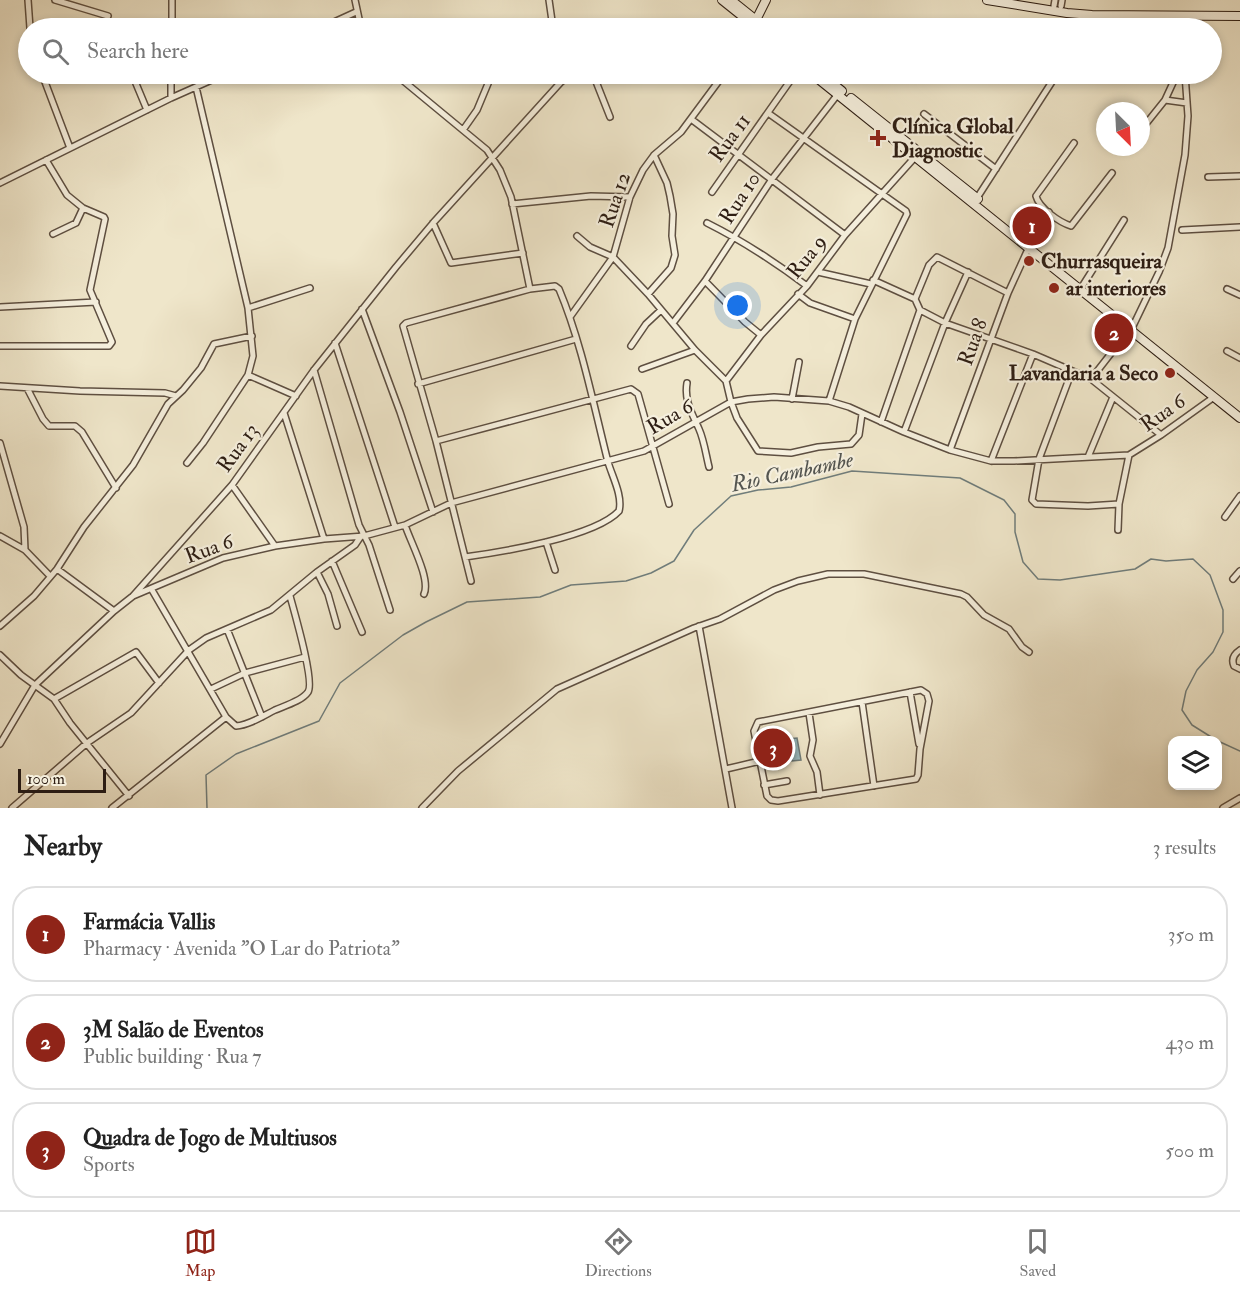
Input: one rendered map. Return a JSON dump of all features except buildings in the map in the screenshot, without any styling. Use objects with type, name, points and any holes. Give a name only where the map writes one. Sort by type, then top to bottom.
[{"type":"main road","points":[[722,0],[746,18]]},
{"type":"main road","points":[[731,0],[748,18]]},
{"type":"main road","points":[[759,18],[766,0]]},
{"type":"main road","points":[[987,0],[1056,5],[1092,15],[1240,16]]},
{"type":"main road","points":[[825,84],[1083,285],[1131,327],[1240,412]]},
{"type":"main road","points":[[834,84],[977,198],[1240,418]]},
{"type":"street","points":[[27,0],[29,18]]},
{"type":"street","points":[[55,0],[108,16]]},
{"type":"street","points":[[172,0],[172,18]]},
{"type":"street","points":[[355,0],[358,18]]},
{"type":"street","points":[[549,0],[552,18]]},
{"type":"street","points":[[343,18],[356,12]]},
{"type":"street","points":[[46,84],[70,148]]},
{"type":"street","points":[[136,84],[147,110]]},
{"type":"street","points":[[171,84],[171,98]]},
{"type":"street","points":[[0,183],[203,84]]},
{"type":"street","points":[[407,84],[487,150],[506,183],[530,289]]},
{"type":"street","points":[[463,130],[477,110],[488,84]]},
{"type":"street","name":"Rua 13","points":[[0,744],[35,685],[133,596],[232,485],[314,370],[362,309],[433,223],[559,84]]},
{"type":"street","points":[[597,84],[610,117]]},
{"type":"street","name":"Rua 12","points":[[570,317],[613,258],[630,197],[643,170],[654,155],[681,132],[717,84]]},
{"type":"street","name":"Rua 11","points":[[712,192],[788,84]]},
{"type":"street","points":[[977,198],[1051,84]]},
{"type":"street","points":[[1150,119],[1165,100],[1172,84]]},
{"type":"street","points":[[1091,379],[1131,327],[1159,272],[1168,248],[1185,154],[1186,84]]},
{"type":"street","points":[[187,463],[248,375],[253,362],[248,308],[196,87]]},
{"type":"street","name":"Rua 10","points":[[673,323],[705,281],[772,179],[838,94]]},
{"type":"street","points":[[1165,100],[1187,103]]},
{"type":"street","points":[[768,113],[883,196],[905,209],[906,214],[855,319],[829,401]]},
{"type":"street","points":[[924,114],[996,170]]},
{"type":"street","points":[[691,119],[845,235]]},
{"type":"street","points":[[1074,143],[1036,195],[1038,201],[1049,212],[1071,226],[1112,173]]},
{"type":"street","points":[[648,294],[671,268],[675,255],[670,196],[667,183],[654,155]]},
{"type":"street","name":"Rua 9","points":[[726,381],[761,335],[807,286],[845,235],[883,196],[916,156]]},
{"type":"street","points":[[0,346],[111,345],[112,339],[89,284],[105,219],[83,208],[67,195],[46,160]]},
{"type":"street","points":[[1208,177],[1240,176]]},
{"type":"street","points":[[512,204],[551,198],[630,197]]},
{"type":"street","points":[[53,234],[75,223],[83,208]]},
{"type":"street","name":"Rua 8","points":[[950,450],[1028,243],[1049,212]]},
{"type":"street","points":[[1083,285],[1124,220]]},
{"type":"street","points":[[433,223],[451,263],[523,253]]},
{"type":"street","points":[[707,223],[735,237],[807,286]]},
{"type":"street","points":[[1182,230],[1240,227]]},
{"type":"street","points":[[577,236],[590,247],[613,258],[648,294],[695,350],[726,381],[731,402],[752,444],[761,453],[791,453],[818,447],[851,444],[859,435],[862,414]]},
{"type":"street","points":[[915,299],[929,265],[934,259],[940,258],[1008,293]]},
{"type":"street","points":[[818,272],[872,282],[915,299],[920,310],[945,323],[1033,354],[1091,379],[1161,435]]},
{"type":"street","points":[[904,432],[945,323],[968,272]]},
{"type":"street","points":[[705,281],[744,322],[761,335]]},
{"type":"street","points":[[465,557],[546,542],[592,527],[619,511],[619,500],[594,400],[570,317],[559,288],[555,286],[530,289],[406,323],[403,326],[436,441],[451,502],[471,581]]},
{"type":"street","points":[[248,308],[310,288]]},
{"type":"street","points":[[1227,289],[1240,296]]},
{"type":"street","points":[[798,294],[810,303],[855,319]]},
{"type":"street","points":[[0,307],[96,302]]},
{"type":"street","points":[[362,309],[400,412],[433,512]]},
{"type":"street","points":[[631,346],[646,324],[661,310]]},
{"type":"street","points":[[881,422],[920,310]]},
{"type":"street","points":[[0,626],[34,596],[57,569],[84,527],[133,465],[168,404],[191,382],[214,344],[252,336]]},
{"type":"street","points":[[418,384],[576,339]]},
{"type":"street","points":[[335,343],[395,527]]},
{"type":"street","points":[[642,369],[695,350]]},
{"type":"street","points":[[1227,351],[1240,358]]},
{"type":"street","points":[[991,460],[1033,354]]},
{"type":"street","points":[[792,399],[799,362]]},
{"type":"street","points":[[314,370],[359,525],[390,610]]},
{"type":"street","points":[[1072,371],[1039,459],[1033,503],[1088,506],[1119,504]]},
{"type":"street","points":[[248,375],[296,396]]},
{"type":"street","points":[[687,383],[685,396],[699,430],[709,467]]},
{"type":"street","points":[[0,386],[165,393],[176,396]]},
{"type":"street","points":[[27,388],[49,426],[75,426],[82,432],[116,488]]},
{"type":"street","points":[[436,441],[627,390],[635,390],[669,504]]},
{"type":"street","name":"Rua 6","points":[[133,596],[152,590],[223,558],[274,546],[324,538],[363,536],[405,525],[451,502],[644,451],[731,402],[763,397],[829,401],[950,450],[991,460],[1129,454],[1161,435],[1214,397]]},
{"type":"street","points":[[1088,457],[1113,397]]},
{"type":"street","points":[[284,413],[324,538]]},
{"type":"street","points":[[0,443],[24,526],[25,550]]},
{"type":"street","points":[[1118,530],[1119,504],[1129,454]]},
{"type":"street","points":[[232,485],[274,546]]},
{"type":"street","points":[[1225,517],[1240,496]]},
{"type":"street","points":[[405,525],[422,570],[426,587],[424,594]]},
{"type":"street","points":[[0,536],[25,550],[50,576]]},
{"type":"street","points":[[12,808],[87,743],[131,712],[189,650],[206,638],[271,610],[317,572],[355,545],[363,536]]},
{"type":"street","points":[[546,542],[555,570]]},
{"type":"street","points":[[332,561],[362,632]]},
{"type":"street","points":[[57,569],[114,611]]},
{"type":"street","points":[[1233,579],[1240,571]]},
{"type":"street","points":[[317,572],[328,594],[337,626]]},
{"type":"street","points":[[422,808],[458,771],[557,689],[699,626],[714,622],[774,590],[798,581],[843,573],[864,574],[961,594],[967,597],[984,615],[1009,629],[1020,645],[1029,652]]},
{"type":"street","points":[[152,590],[226,717],[236,726],[262,717],[308,692],[311,685],[290,596]]},
{"type":"street","points":[[699,626],[732,808]]},
{"type":"street","points":[[227,629],[262,717]]},
{"type":"street","points":[[1240,650],[1233,657],[1232,662],[1240,669]]},
{"type":"street","points":[[54,699],[136,652],[159,683]]},
{"type":"street","points":[[0,655],[21,675],[54,699],[70,723],[129,796]]},
{"type":"street","points":[[211,689],[245,673],[305,657]]},
{"type":"street","points":[[924,691],[930,701],[916,779],[774,801],[767,795],[754,731],[758,722],[910,692],[924,691]]},
{"type":"street","points":[[910,692],[920,748]]},
{"type":"street","points":[[862,702],[874,786]]},
{"type":"street","points":[[809,713],[813,740],[810,756],[817,772],[820,795]]},
{"type":"street","points":[[112,808],[226,717]]},
{"type":"street","points":[[726,769],[760,761]]},
{"type":"street","points":[[764,785],[786,781]]},
{"type":"street","points":[[1223,808],[1239,801]]},
{"type":"green space","points":[[779,730],[785,762],[767,765],[761,733]]},
{"type":"water","points":[[797,738],[801,760],[792,761],[788,739]]},
{"type":"waterway","name":"Rio Cambambe","points":[[207,808],[206,775],[236,754],[319,721],[340,683],[403,635],[426,622],[467,602],[540,597],[571,585],[626,581],[651,573],[674,561],[694,530],[731,496],[758,490],[791,487],[852,471],[960,478],[1004,500],[1015,514],[1015,532],[1023,562],[1038,579],[1060,580],[1135,569],[1151,559],[1166,561],[1193,559],[1210,575],[1223,610],[1223,632],[1213,652],[1197,670],[1186,691],[1182,710],[1192,725],[1210,736]]},
{"type":"waterway","name":"Rio Cambambe","points":[[1222,743],[1240,751]]},
{"type":"place","name":"Clínica Global Diagnostic","points":[[878,138]]},
{"type":"place","name":"Farmácia Vallis","points":[[1032,226]]},
{"type":"place","name":"Churrasqueira","points":[[1029,261]]},
{"type":"place","name":"ar interiores","points":[[1054,288]]},
{"type":"place","name":"3M Salão de Eventos","points":[[1114,333]]},
{"type":"place","name":"Lavandaria a Seco","points":[[1170,373]]},
{"type":"place","name":"Quadra de Jogo de Multiusos","points":[[773,748]]}]
